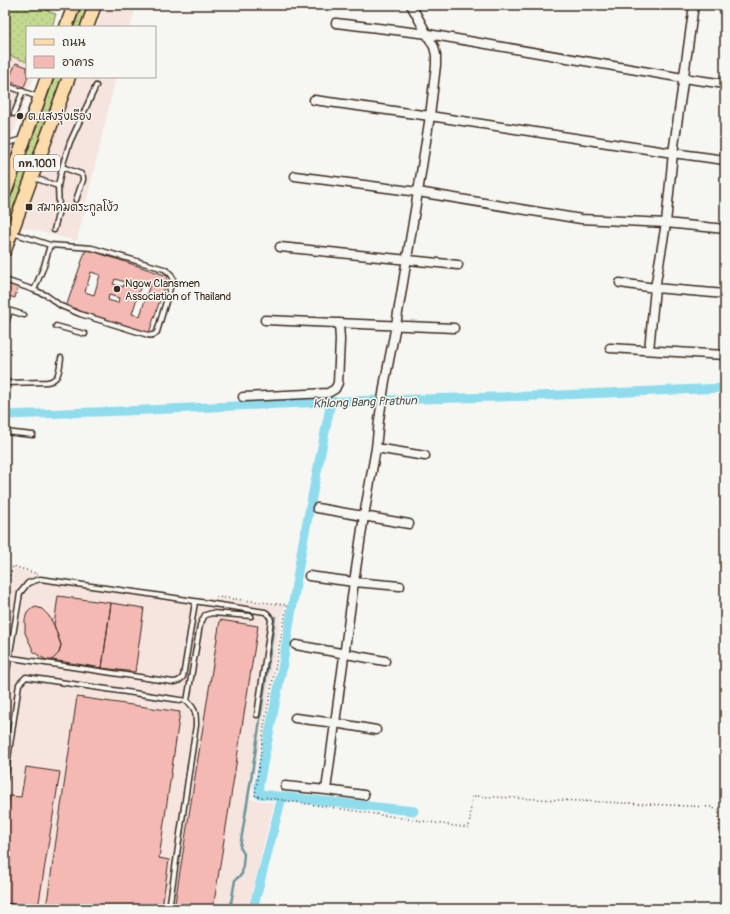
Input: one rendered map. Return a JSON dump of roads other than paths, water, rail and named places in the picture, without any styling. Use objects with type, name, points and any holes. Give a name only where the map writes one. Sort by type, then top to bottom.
[{"type":"main road","points":[[66,26],[74,5]]},
{"type":"main road","points":[[87,26],[95,5]]},
{"type":"main road","name":"กท.1001","points":[[5,193],[12,168],[48,78]]},
{"type":"main road","name":"กท.1001","points":[[5,250],[69,78]]},
{"type":"street","points":[[326,790],[364,516],[376,448],[385,381],[396,325],[430,116],[436,55],[428,34],[411,5]]},
{"type":"street","points":[[649,350],[655,288],[666,223],[673,153],[694,5]]},
{"type":"street","points":[[336,22],[428,34],[725,84]]},
{"type":"street","points":[[314,100],[725,160]]},
{"type":"street","points":[[295,176],[418,192],[581,219],[666,223],[725,229]]},
{"type":"street","points":[[280,247],[458,265]]},
{"type":"street","points":[[620,284],[725,294]]},
{"type":"street","points":[[265,320],[454,328]]},
{"type":"street","points":[[244,397],[328,393],[335,389],[338,383],[340,340],[339,323]]},
{"type":"street","points":[[610,348],[725,355]]},
{"type":"street","points":[[376,448],[424,456]]},
{"type":"street","points":[[318,508],[409,524]]},
{"type":"street","points":[[309,576],[400,586]]},
{"type":"street","points":[[296,645],[386,661]]},
{"type":"street","points":[[295,718],[376,730]]},
{"type":"street","points":[[285,786],[364,795]]},
{"type":"lane","points":[[5,85],[40,98]]},
{"type":"lane","points":[[54,230],[59,210],[58,186],[62,166],[70,142],[96,86]]},
{"type":"lane","points":[[14,114],[23,91]]},
{"type":"lane","points":[[5,144],[25,138]]},
{"type":"lane","points":[[62,166],[81,174],[83,177],[76,200]]},
{"type":"lane","points":[[32,177],[58,186]]},
{"type":"lane","points":[[5,280],[46,295],[61,306],[92,318],[152,336],[157,332],[173,278],[171,273],[164,268],[92,248],[50,245],[11,233]]},
{"type":"lane","points":[[34,290],[44,266],[50,245]]},
{"type":"lane","points":[[5,309],[24,315]]},
{"type":"lane","points":[[5,326],[10,311]]},
{"type":"lane","points":[[56,326],[85,334]]},
{"type":"lane","points":[[5,383],[53,381],[58,375],[61,358]]},
{"type":"lane","points":[[5,432],[33,435]]},
{"type":"lane","points":[[5,683],[7,657],[20,592],[28,582],[40,579],[142,593],[265,612],[269,614],[271,620],[257,715]]},
{"type":"lane","points":[[7,657],[177,682],[183,677],[195,602]]},
{"type":"lane","points":[[187,701],[200,625],[205,616],[212,613],[251,616]]},
{"type":"lane","points":[[5,779],[18,684],[26,677],[187,701],[193,706],[196,715],[196,725],[169,909]]},
{"type":"lane","points":[[5,906],[18,909]]},
{"type":"waterway","name":"Khlong Bang Prathun","points":[[5,415],[346,401],[536,396],[725,388]]},
{"type":"waterway","points":[[331,402],[303,542],[282,669],[259,784],[259,794],[414,811]]},
{"type":"waterway","points":[[230,909],[235,880],[242,874],[244,854],[240,847],[275,617]]},
{"type":"waterway","points":[[253,909],[282,797]]},
{"type":"waterway","points":[[723,909],[725,833]]},
{"type":"place","name":"ต.แสงรุ่งเรือง","points":[[20,116]]},
{"type":"place","name":"สมาคมตระกูลโง้ว","points":[[29,207]]},
{"type":"place","name":"Ngow Clansmen Association of Thailand","points":[[117,289]]}]
